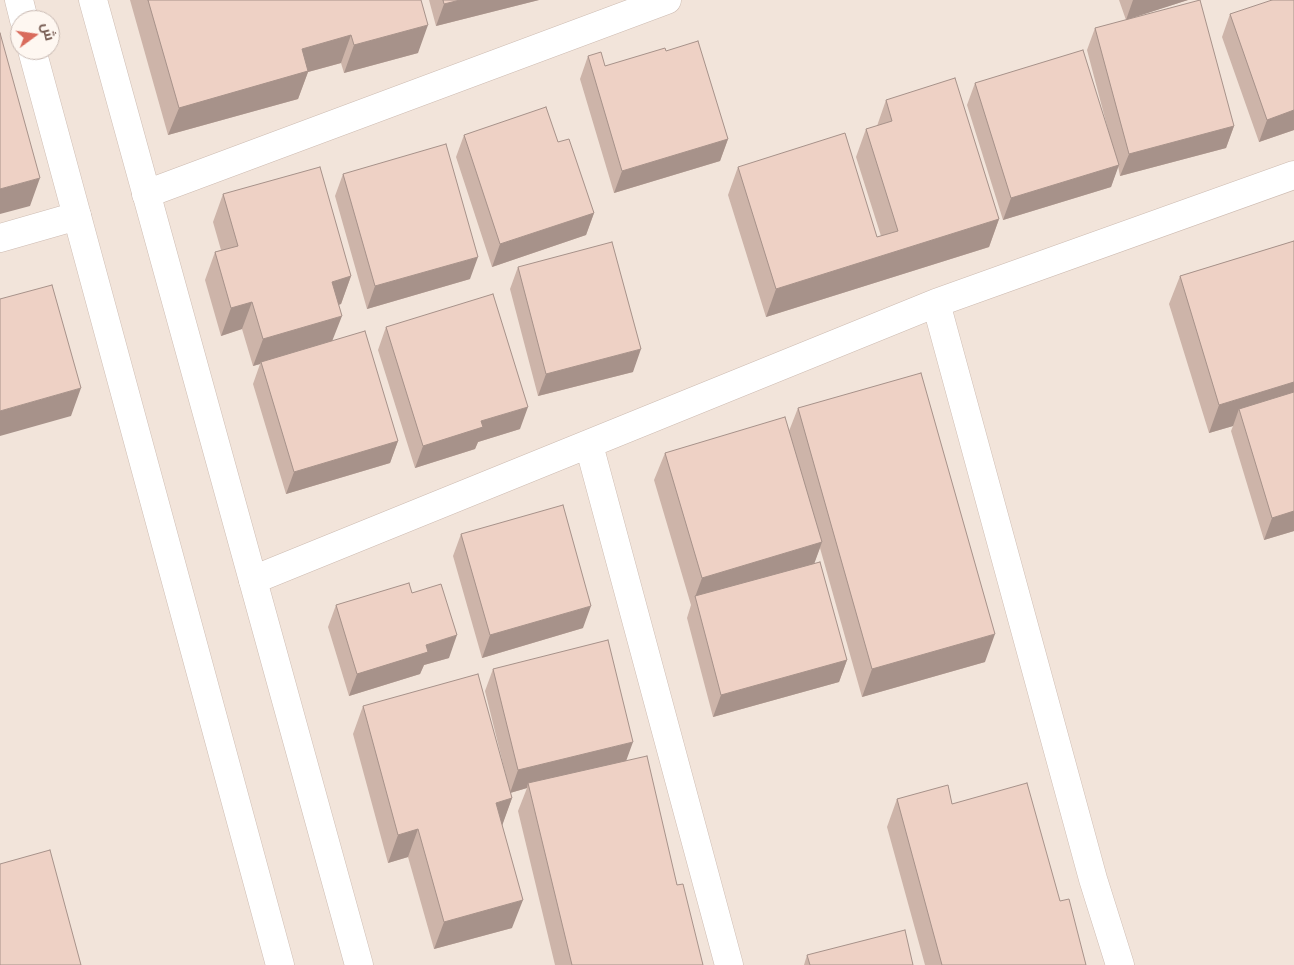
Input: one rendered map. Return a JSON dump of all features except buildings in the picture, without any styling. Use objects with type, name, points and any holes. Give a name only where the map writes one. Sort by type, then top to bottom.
[{"type":"street","points":[[93,0],[359,965]]},
{"type":"street","points":[[146,194],[667,0]]},
{"type":"street","points":[[35,60],[280,965]]},
{"type":"street","points":[[252,580],[936,303],[1294,175]]},
{"type":"street","points":[[0,238],[77,216]]},
{"type":"street","points":[[936,303],[1093,879],[1120,965]]},
{"type":"street","points":[[589,445],[729,965]]},
{"type":"shaded area","points":[[0,0],[1294,0],[1294,965],[0,965]]}]
